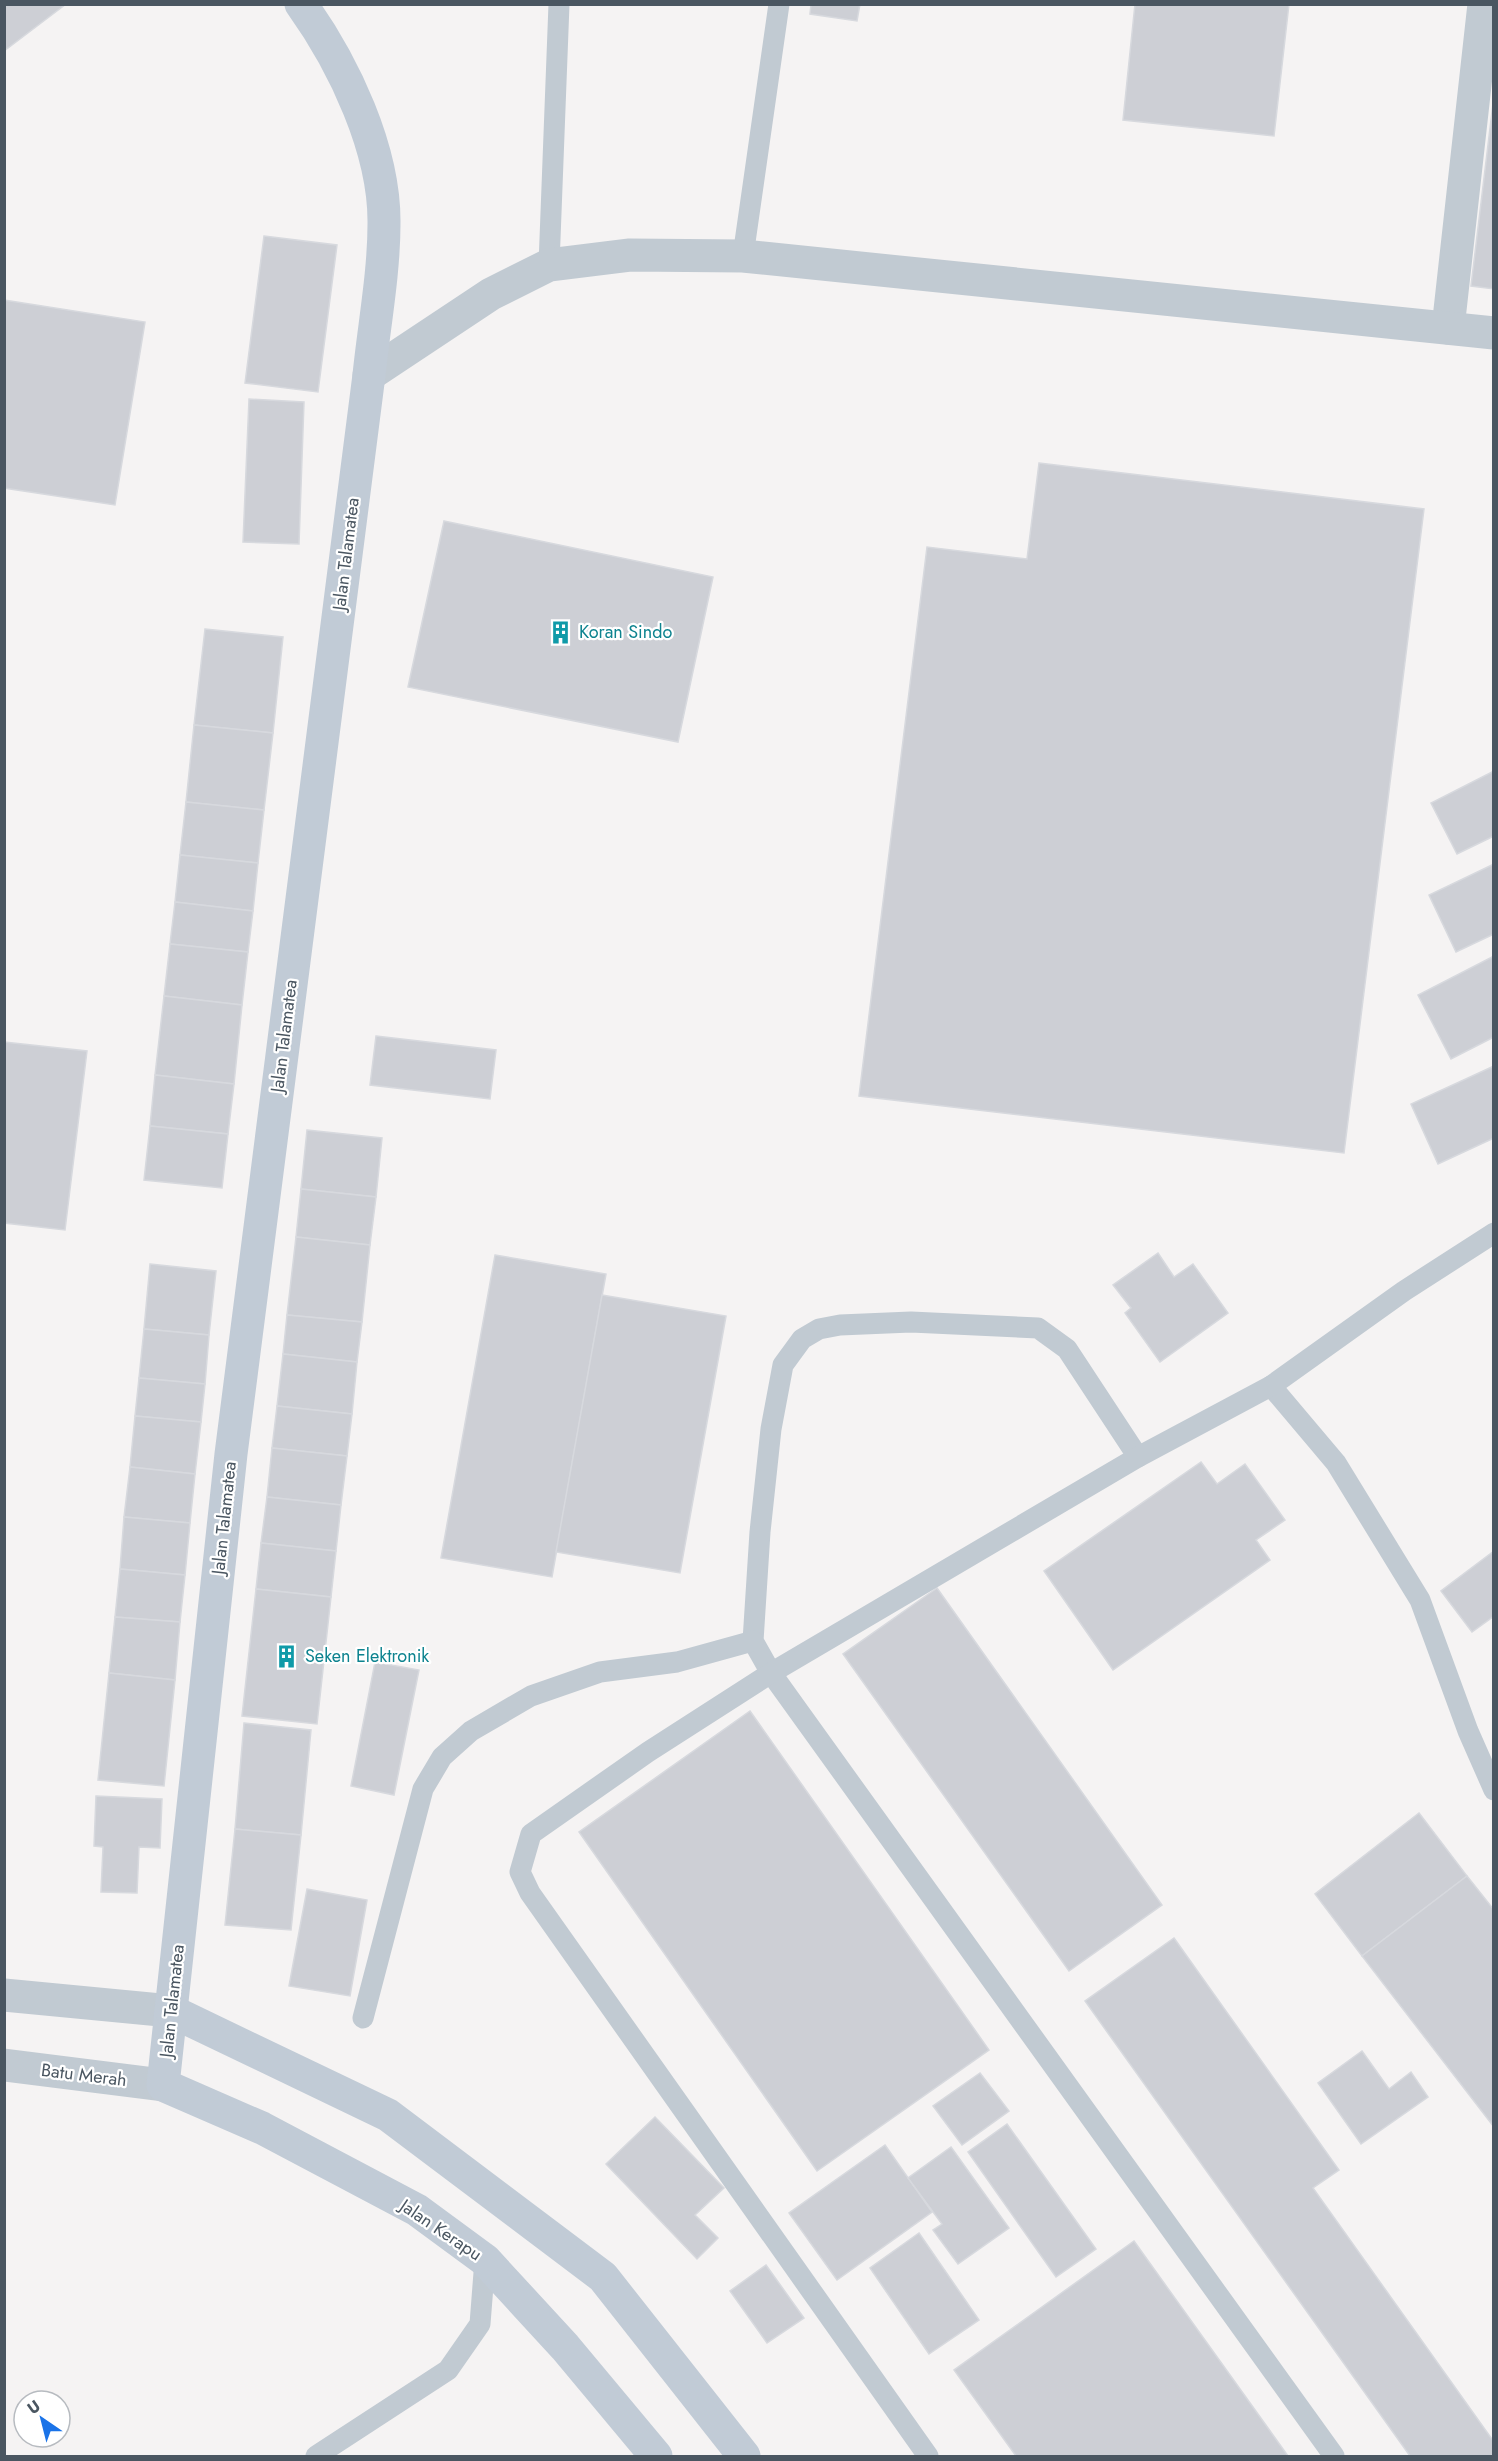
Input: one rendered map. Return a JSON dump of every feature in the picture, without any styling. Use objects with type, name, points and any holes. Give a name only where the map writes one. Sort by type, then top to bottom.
[{"type":"street","name":"Jalan Talamatea","points":[[163,2085],[231,1454],[369,375],[384,223],[374,146],[344,74],[301,4]]},
{"type":"street","points":[[1448,328],[1484,4]]},
{"type":"street","points":[[369,375],[491,294],[549,266],[630,255],[743,256],[1494,333]]},
{"type":"street","points":[[4,1995],[171,2011],[388,2115],[603,2277],[744,2457]]},
{"type":"street","name":"Batu Merah","points":[[4,2065],[163,2085]]},
{"type":"street","name":"Jalan Kerapu","points":[[163,2085],[262,2128],[417,2210],[485,2260],[565,2347],[656,2457]]},
{"type":"lane","points":[[549,266],[559,4]]},
{"type":"lane","points":[[743,256],[779,4]]},
{"type":"lane","points":[[928,2457],[530,1893],[520,1872],[531,1834],[648,1752],[771,1673],[1138,1457],[1270,1386],[1404,1291],[1494,1233]]},
{"type":"lane","points":[[1138,1457],[1067,1349],[1038,1329],[911,1322],[840,1324],[819,1329],[802,1339],[783,1365],[771,1429],[760,1532],[753,1641],[771,1673],[1334,2457]]},
{"type":"lane","points":[[1270,1386],[1336,1463],[1420,1600],[1468,1731],[1494,1790]]},
{"type":"lane","points":[[363,2018],[423,1789],[442,1757],[471,1731],[531,1696],[600,1672],[677,1662],[753,1641]]},
{"type":"lane","points":[[316,2457],[448,2370],[480,2324],[485,2260]]},
{"type":"building","points":[[4,4],[66,4],[4,51]]},
{"type":"building","points":[[811,4],[860,4],[857,21],[810,14]]},
{"type":"building","points":[[1135,4],[1289,4],[1274,136],[1123,120]]},
{"type":"building","points":[[1494,95],[1494,289],[1471,286]]},
{"type":"building","points":[[264,236],[337,245],[318,392],[245,383]]},
{"type":"building","points":[[4,300],[145,322],[115,505],[4,488]]},
{"type":"building","points":[[249,399],[304,402],[299,544],[243,542]]},
{"type":"building","points":[[1039,463],[1424,509],[1344,1153],[859,1096],[927,547],[1027,559]]},
{"type":"building","name":"Koran Sindo","points":[[444,521],[713,577],[678,742],[408,687]]},
{"type":"building","points":[[205,629],[283,637],[273,733],[194,725]]},
{"type":"building","points":[[194,725],[273,733],[264,810],[186,802]]},
{"type":"building","points":[[1494,771],[1494,836],[1457,854],[1431,803]]},
{"type":"building","points":[[186,802],[264,810],[258,863],[180,855]]},
{"type":"building","points":[[180,855],[258,863],[253,911],[175,902]]},
{"type":"building","points":[[1494,864],[1494,934],[1456,952],[1429,895]]},
{"type":"building","points":[[175,902],[253,911],[248,952],[170,944]]},
{"type":"building","points":[[170,944],[248,952],[242,1005],[164,996]]},
{"type":"building","points":[[1494,956],[1494,1037],[1451,1059],[1418,995]]},
{"type":"building","points":[[164,996],[242,1005],[234,1084],[155,1075]]},
{"type":"building","points":[[376,1036],[496,1050],[490,1099],[370,1085]]},
{"type":"building","points":[[4,1042],[87,1051],[65,1230],[4,1223]]},
{"type":"building","points":[[1494,1066],[1494,1138],[1438,1164],[1411,1104]]},
{"type":"building","points":[[155,1075],[234,1084],[228,1134],[150,1126]]},
{"type":"building","points":[[150,1126],[228,1134],[222,1188],[144,1180]]},
{"type":"building","points":[[307,1130],[382,1138],[376,1197],[301,1189]]},
{"type":"building","points":[[301,1189],[376,1197],[370,1245],[296,1237]]},
{"type":"building","points":[[296,1237],[370,1245],[362,1322],[287,1315]]},
{"type":"building","points":[[1158,1253],[1174,1277],[1193,1264],[1228,1313],[1160,1362],[1125,1313],[1131,1308],[1113,1285]]},
{"type":"building","points":[[495,1255],[606,1274],[552,1577],[441,1558]]},
{"type":"building","points":[[150,1264],[216,1271],[209,1335],[144,1329]]},
{"type":"building","points":[[602,1295],[726,1316],[680,1573],[556,1552]]},
{"type":"building","points":[[287,1315],[362,1322],[357,1362],[283,1354]]},
{"type":"building","points":[[144,1329],[209,1335],[205,1384],[139,1378]]},
{"type":"building","points":[[283,1354],[357,1362],[352,1414],[277,1406]]},
{"type":"building","points":[[139,1378],[205,1384],[201,1422],[135,1416]]},
{"type":"building","points":[[277,1406],[352,1414],[347,1456],[272,1448]]},
{"type":"building","points":[[135,1416],[201,1422],[195,1474],[130,1467]]},
{"type":"building","points":[[272,1448],[347,1456],[341,1505],[267,1497]]},
{"type":"building","points":[[1201,1462],[1217,1484],[1245,1464],[1285,1520],[1256,1540],[1270,1560],[1113,1670],[1044,1571]]},
{"type":"building","points":[[130,1467],[195,1474],[190,1523],[124,1517]]},
{"type":"building","points":[[267,1497],[341,1505],[336,1551],[261,1543]]},
{"type":"building","points":[[124,1517],[190,1523],[185,1575],[120,1569]]},
{"type":"building","points":[[261,1543],[336,1551],[331,1597],[256,1589]]},
{"type":"building","points":[[1494,1551],[1494,1616],[1472,1632],[1441,1591]]},
{"type":"building","points":[[120,1569],[185,1575],[180,1622],[115,1617]]},
{"type":"building","points":[[937,1588],[1162,1905],[1069,1971],[843,1654]]},
{"type":"building","name":"Seken Elektronik","points":[[256,1589],[331,1597],[317,1724],[242,1716]]},
{"type":"building","points":[[115,1617],[180,1622],[175,1680],[109,1673]]},
{"type":"building","points":[[375,1662],[419,1670],[394,1795],[351,1786]]},
{"type":"building","points":[[109,1673],[175,1680],[164,1786],[98,1780]]},
{"type":"building","points":[[750,1711],[989,2050],[817,2171],[579,1832]]},
{"type":"building","points":[[244,1723],[311,1730],[301,1835],[235,1829]]},
{"type":"building","points":[[96,1796],[162,1799],[160,1848],[139,1847],[137,1893],[101,1892],[103,1847],[94,1846]]},
{"type":"building","points":[[1419,1813],[1467,1876],[1362,1956],[1315,1894]]},
{"type":"building","points":[[235,1829],[301,1835],[291,1930],[225,1925]]},
{"type":"building","points":[[1467,1876],[1494,1910],[1494,2127],[1362,1956]]},
{"type":"building","points":[[307,1889],[367,1900],[350,1996],[289,1986]]},
{"type":"building","points":[[1174,1938],[1339,2170],[1313,2188],[1494,2442],[1494,2456],[1410,2456],[1085,2001]]},
{"type":"building","points":[[1362,2051],[1389,2089],[1411,2072],[1428,2097],[1361,2144],[1318,2083]]},
{"type":"building","points":[[980,2073],[1009,2111],[962,2145],[933,2106]]},
{"type":"building","points":[[655,2117],[724,2188],[695,2215],[718,2238],[697,2259],[606,2164]]},
{"type":"building","points":[[1007,2124],[1096,2249],[1056,2277],[968,2152]]},
{"type":"building","points":[[885,2145],[932,2212],[837,2280],[789,2213]]},
{"type":"building","points":[[951,2147],[1009,2228],[958,2264],[933,2230],[942,2224],[908,2178]]},
{"type":"building","points":[[919,2233],[979,2320],[929,2354],[870,2268]]},
{"type":"building","points":[[1134,2241],[1288,2456],[1016,2456],[954,2370]]},
{"type":"building","points":[[766,2265],[804,2318],[767,2343],[730,2291]]},
{"type":"place","name":"Koran Sindo","points":[[561,632]]},
{"type":"place","name":"Seken Elektronik","points":[[287,1656]]}]
